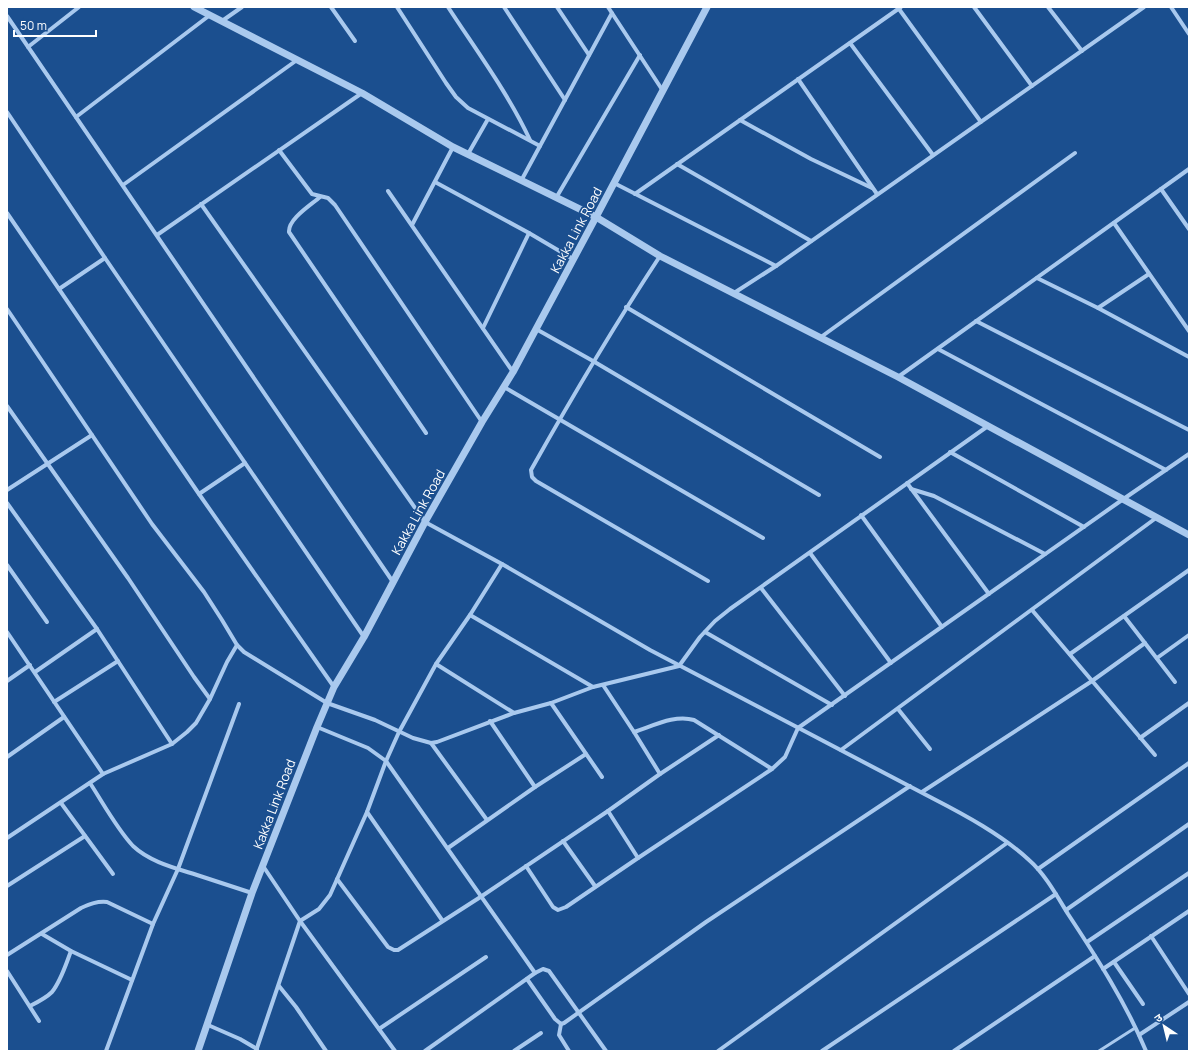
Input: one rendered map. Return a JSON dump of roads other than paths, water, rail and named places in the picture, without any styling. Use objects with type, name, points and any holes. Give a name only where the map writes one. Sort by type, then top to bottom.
[{"type":"street","points":[[28,47],[80,7]]},
{"type":"street","points":[[194,7],[362,93],[454,147],[596,217],[660,256],[898,377],[1122,500],[1189,535]]},
{"type":"street","points":[[222,21],[242,7]]},
{"type":"street","points":[[331,7],[356,41]]},
{"type":"street","points":[[397,7],[456,97],[468,108],[540,146]]},
{"type":"street","points":[[448,7],[507,96],[521,120],[530,141]]},
{"type":"street","points":[[504,7],[564,100]]},
{"type":"street","points":[[557,7],[589,55]]},
{"type":"street","points":[[608,7],[663,91]]},
{"type":"street","name":"Kakka Link Road","points":[[198,1051],[252,893],[334,687],[364,637],[425,522],[482,422],[513,372],[707,7]]},
{"type":"street","points":[[974,7],[1032,86]]},
{"type":"street","points":[[1048,7],[1082,51]]},
{"type":"street","points":[[734,293],[776,266],[1144,7]]},
{"type":"street","points":[[1171,7],[1189,34]]},
{"type":"street","points":[[635,194],[900,8],[981,122]]},
{"type":"street","points":[[521,180],[612,13]]},
{"type":"street","points":[[76,117],[210,15]]},
{"type":"street","points":[[7,16],[393,582]]},
{"type":"street","points":[[850,43],[933,155]]},
{"type":"street","points":[[556,198],[640,55]]},
{"type":"street","points":[[123,185],[297,60]]},
{"type":"street","points":[[798,79],[877,194]]},
{"type":"street","points":[[157,235],[362,93]]},
{"type":"street","points":[[7,112],[364,637]]},
{"type":"street","points":[[468,154],[488,119]]},
{"type":"street","points":[[740,120],[810,159],[872,188]]},
{"type":"street","points":[[412,224],[454,147]]},
{"type":"street","points":[[279,150],[309,191],[314,195],[328,198],[335,205],[482,422]]},
{"type":"street","points":[[821,337],[1075,153]]},
{"type":"street","points":[[677,164],[811,241]]},
{"type":"street","points":[[898,377],[1189,169]]},
{"type":"street","points":[[435,182],[529,233],[573,259]]},
{"type":"street","points":[[614,183],[776,266]]},
{"type":"street","points":[[1161,189],[1189,229]]},
{"type":"street","points":[[388,191],[513,372]]},
{"type":"street","points":[[320,197],[294,219],[289,227],[289,232],[426,433]]},
{"type":"street","points":[[201,204],[425,522],[502,564],[679,666],[922,792],[978,823],[1008,843],[1030,860],[1056,894],[1103,969],[1139,1035],[1146,1051]]},
{"type":"street","points":[[7,213],[199,494],[334,687]]},
{"type":"street","points":[[1114,223],[1189,331]]},
{"type":"street","points":[[483,328],[529,233]]},
{"type":"street","points":[[660,256],[626,307],[593,361],[531,470],[534,479],[708,581]]},
{"type":"street","points":[[59,289],[105,258]]},
{"type":"street","points":[[1098,308],[1149,274]]},
{"type":"street","points":[[1037,278],[1098,308],[1189,357]]},
{"type":"street","points":[[626,307],[880,457]]},
{"type":"street","points":[[7,309],[152,524],[204,592],[237,645],[250,656],[327,703],[375,720],[422,741],[437,742],[490,721],[551,703],[593,687],[679,666],[705,632],[720,617],[861,515],[988,426]]},
{"type":"street","points":[[976,321],[1189,430]]},
{"type":"street","points":[[536,329],[593,361],[819,495]]},
{"type":"street","points":[[938,348],[1166,470]]},
{"type":"street","points":[[504,387],[763,538]]},
{"type":"street","points":[[7,406],[210,699]]},
{"type":"street","points":[[7,490],[92,435]]},
{"type":"street","points":[[950,452],[1084,527]]},
{"type":"street","points":[[526,866],[553,907],[558,910],[566,907],[595,886],[772,769],[785,757],[798,728],[1189,454]]},
{"type":"street","points":[[199,494],[246,463]]},
{"type":"street","points":[[907,483],[989,594]]},
{"type":"street","points":[[911,488],[934,496],[1046,554]]},
{"type":"street","points":[[7,503],[97,629],[172,744]]},
{"type":"street","points":[[861,515],[942,627]]},
{"type":"street","points":[[842,750],[1156,518]]},
{"type":"street","points":[[810,553],[892,663]]},
{"type":"street","points":[[208,1025],[240,1039],[257,1050],[300,921],[323,906],[330,896],[367,812],[386,761],[399,732],[436,664],[470,615],[502,564]]},
{"type":"street","points":[[7,565],[47,622]]},
{"type":"street","points":[[1070,654],[1189,570]]},
{"type":"street","points":[[761,588],[845,696]]},
{"type":"street","points":[[1032,610],[1154,755]]},
{"type":"street","points":[[470,615],[593,687]]},
{"type":"street","points":[[1124,616],[1175,682]]},
{"type":"street","points":[[35,672],[97,629]]},
{"type":"street","points":[[7,632],[103,774]]},
{"type":"street","points":[[705,632],[832,705]]},
{"type":"street","points":[[1157,658],[1189,635]]},
{"type":"street","points":[[922,792],[1092,681],[1145,643]]},
{"type":"street","points":[[7,838],[62,803],[103,774],[172,744],[187,732],[196,723],[210,699],[227,662],[237,645]]},
{"type":"street","points":[[54,702],[118,661]]},
{"type":"street","points":[[436,664],[514,713]]},
{"type":"street","points":[[7,682],[30,665]]},
{"type":"street","points":[[603,685],[660,774]]},
{"type":"street","points":[[551,703],[602,777]]},
{"type":"street","points":[[1140,738],[1189,703]]},
{"type":"street","points":[[106,1051],[154,924],[178,869],[239,704]]},
{"type":"street","points":[[898,709],[930,749]]},
{"type":"street","points":[[7,757],[64,717]]},
{"type":"street","points":[[634,732],[678,718],[687,718],[694,720],[772,769]]},
{"type":"street","points":[[490,721],[535,787]]},
{"type":"street","points":[[317,727],[368,748],[386,761],[535,973]]},
{"type":"street","points":[[337,879],[388,947],[398,950],[442,920],[482,896],[719,735]]},
{"type":"street","points":[[431,742],[487,820]]},
{"type":"street","points":[[448,848],[535,787],[586,754]]},
{"type":"street","points":[[1038,869],[1189,763]]},
{"type":"street","points":[[90,783],[123,833],[133,846],[143,854],[178,869],[252,893]]},
{"type":"street","points":[[561,1024],[564,1024],[706,922],[910,786]]},
{"type":"street","points":[[62,803],[113,874]]},
{"type":"street","points":[[608,811],[638,858]]},
{"type":"street","points":[[367,812],[442,920]]},
{"type":"street","points":[[1066,910],[1189,824]]},
{"type":"street","points":[[7,886],[85,836]]},
{"type":"street","points":[[563,841],[595,886]]},
{"type":"street","points":[[718,1051],[1008,843]]},
{"type":"street","points":[[263,866],[300,921],[395,1051]]},
{"type":"street","points":[[1087,942],[1189,873]]},
{"type":"street","points":[[822,1051],[1056,894]]},
{"type":"street","points":[[7,955],[81,908],[100,901],[108,902],[154,924]]},
{"type":"street","points":[[1103,969],[1189,911]]},
{"type":"street","points":[[42,934],[72,951],[132,980]]},
{"type":"street","points":[[1151,936],[1189,994]]},
{"type":"street","points":[[30,1006],[44,998],[57,985],[72,951]]},
{"type":"street","points":[[954,1051],[1095,956]]},
{"type":"street","points":[[379,1029],[486,957]]},
{"type":"street","points":[[1114,962],[1144,1004]]},
{"type":"street","points":[[425,1051],[535,973],[543,969],[549,971],[606,1051]]},
{"type":"street","points":[[7,971],[39,1021]]},
{"type":"street","points":[[528,978],[555,1019],[561,1024]]},
{"type":"street","points":[[279,986],[296,1007],[326,1051]]},
{"type":"street","points":[[1139,1035],[1189,1002]]},
{"type":"street","points":[[561,1024],[559,1035],[569,1051]]},
{"type":"street","points":[[514,1051],[541,1033]]},
{"type":"lane","points":[[1099,1051],[1135,1028]]}]
